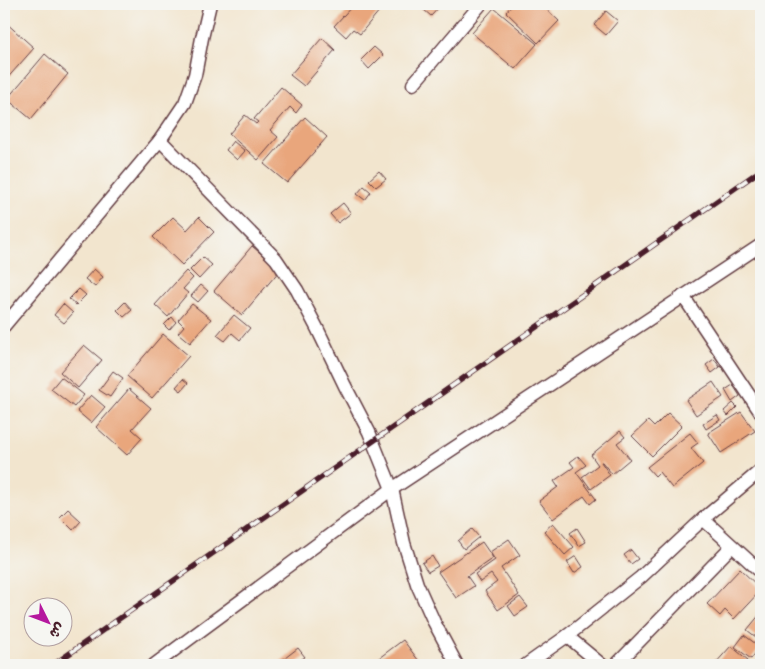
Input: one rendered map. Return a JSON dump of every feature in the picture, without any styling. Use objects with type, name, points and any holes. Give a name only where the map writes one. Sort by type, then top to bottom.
[{"type":"street","points":[[4,326],[160,140],[185,103],[195,75],[210,4]]},
{"type":"street","points":[[413,84],[481,4]]},
{"type":"street","points":[[160,140],[276,259],[297,290],[318,328],[369,432],[392,489],[404,544],[416,584],[434,622],[458,665]]},
{"type":"street","points":[[154,665],[392,489],[761,245]]},
{"type":"street","points":[[683,296],[761,413]]},
{"type":"street","points":[[526,665],[567,636],[641,577],[761,470]]},
{"type":"street","points":[[703,520],[761,572]]},
{"type":"street","points":[[616,665],[732,546]]},
{"type":"street","points":[[567,636],[602,665]]},
{"type":"building","points":[[354,4],[385,4],[360,34],[353,29],[346,37],[334,26]]},
{"type":"building","points":[[417,4],[442,4],[431,16]]},
{"type":"building","points":[[513,4],[541,4],[559,21],[538,43],[506,12]]},
{"type":"building","points":[[494,8],[537,44],[515,69],[472,33]]},
{"type":"building","points":[[606,11],[618,21],[606,35],[594,25]]},
{"type":"building","points":[[4,21],[34,48],[4,82]]},
{"type":"building","points":[[322,38],[335,50],[304,86],[290,75]]},
{"type":"building","points":[[374,47],[383,55],[369,69],[361,60]]},
{"type":"building","points":[[45,54],[68,74],[31,119],[7,99]]},
{"type":"building","points":[[281,87],[302,105],[296,113],[290,107],[270,130],[278,137],[258,160],[229,134],[245,115],[256,124],[258,122],[254,119]]},
{"type":"building","points":[[305,117],[327,137],[287,183],[264,164]]},
{"type":"building","points":[[233,141],[245,151],[237,160],[226,150]]},
{"type":"building","points":[[379,171],[386,179],[376,187],[369,180]]},
{"type":"building","points":[[364,186],[371,192],[365,200],[357,194]]},
{"type":"building","points":[[343,203],[351,213],[338,223],[330,214]]},
{"type":"building","points":[[173,217],[187,230],[199,217],[214,232],[182,265],[153,237]]},
{"type":"building","points":[[252,246],[280,270],[242,315],[214,291]]},
{"type":"building","points":[[203,257],[212,265],[199,279],[190,270]]},
{"type":"building","points":[[94,269],[103,277],[95,287],[85,279]]},
{"type":"building","points":[[186,271],[193,278],[183,289],[188,293],[168,317],[155,305]]},
{"type":"building","points":[[201,285],[208,291],[198,302],[191,296]]},
{"type":"building","points":[[79,289],[86,295],[76,305],[69,299]]},
{"type":"building","points":[[125,302],[132,310],[124,317],[117,310]]},
{"type":"building","points":[[63,304],[73,313],[64,323],[54,315]]},
{"type":"building","points":[[192,304],[211,319],[190,343],[178,333],[184,326],[178,320]]},
{"type":"building","points":[[234,315],[250,328],[240,340],[232,333],[225,341],[217,335]]},
{"type":"building","points":[[172,317],[176,322],[169,330],[164,325]]},
{"type":"building","points":[[163,334],[189,356],[152,398],[127,376]]},
{"type":"building","points":[[84,345],[102,360],[78,388],[60,372]]},
{"type":"building","points":[[714,359],[720,367],[712,373],[706,365]]},
{"type":"building","points":[[113,371],[123,378],[110,397],[99,390]]},
{"type":"building","points":[[61,377],[84,395],[74,407],[51,389]]},
{"type":"building","points":[[183,379],[188,383],[181,391],[176,387]]},
{"type":"building","points":[[713,382],[723,397],[696,415],[686,400]]},
{"type":"building","points":[[733,385],[740,396],[732,402],[725,390]]},
{"type":"building","points":[[129,389],[151,408],[132,429],[142,438],[127,455],[96,427]]},
{"type":"building","points":[[91,395],[105,407],[91,423],[77,411]]},
{"type":"building","points":[[733,403],[737,407],[728,416],[724,411]]},
{"type":"building","points":[[741,412],[755,431],[721,453],[708,433]]},
{"type":"building","points":[[668,413],[682,426],[652,456],[632,436],[648,421],[654,427]]},
{"type":"building","points":[[717,415],[720,420],[706,429],[703,424]]},
{"type":"building","points":[[620,431],[625,437],[617,443],[630,459],[612,474],[601,462],[610,475],[591,489],[582,477],[598,465],[591,455]]},
{"type":"building","points":[[690,433],[698,443],[691,448],[703,463],[672,488],[659,472],[655,476],[647,467]]},
{"type":"building","points":[[578,456],[586,465],[576,472],[596,499],[590,504],[584,496],[553,519],[539,501],[558,487],[554,481],[574,467],[570,462]]},
{"type":"building","points":[[68,509],[81,521],[73,530],[60,517]]},
{"type":"building","points":[[553,523],[574,547],[565,555],[544,531]]},
{"type":"building","points":[[577,528],[586,542],[579,546],[570,533]]},
{"type":"building","points":[[472,529],[479,537],[464,549],[458,541]]},
{"type":"building","points":[[4,530],[8,531],[5,547],[4,547]]},
{"type":"building","points":[[509,539],[520,555],[501,568],[519,595],[498,610],[485,591],[497,582],[491,574],[480,582],[475,574],[495,560],[490,552]]},
{"type":"building","points":[[482,542],[493,558],[467,576],[474,586],[456,598],[438,572]]},
{"type":"building","points":[[631,550],[638,559],[631,564],[624,555]]},
{"type":"building","points":[[432,556],[438,566],[428,572],[422,563]]},
{"type":"building","points":[[576,556],[583,567],[574,573],[567,562]]},
{"type":"building","points":[[740,569],[761,590],[734,619],[725,610],[720,616],[707,604]]},
{"type":"building","points":[[520,597],[528,607],[515,616],[508,606]]},
{"type":"building","points":[[761,613],[761,641],[747,630]]},
{"type":"building","points":[[744,635],[760,647],[751,659],[735,647]]},
{"type":"building","points":[[403,640],[422,665],[378,665],[375,661]]},
{"type":"building","points":[[731,646],[748,660],[744,665],[714,665]]},
{"type":"building","points":[[298,648],[305,657],[293,665],[276,665]]},
{"type":"railway","points":[[53,665],[761,170]]}]
